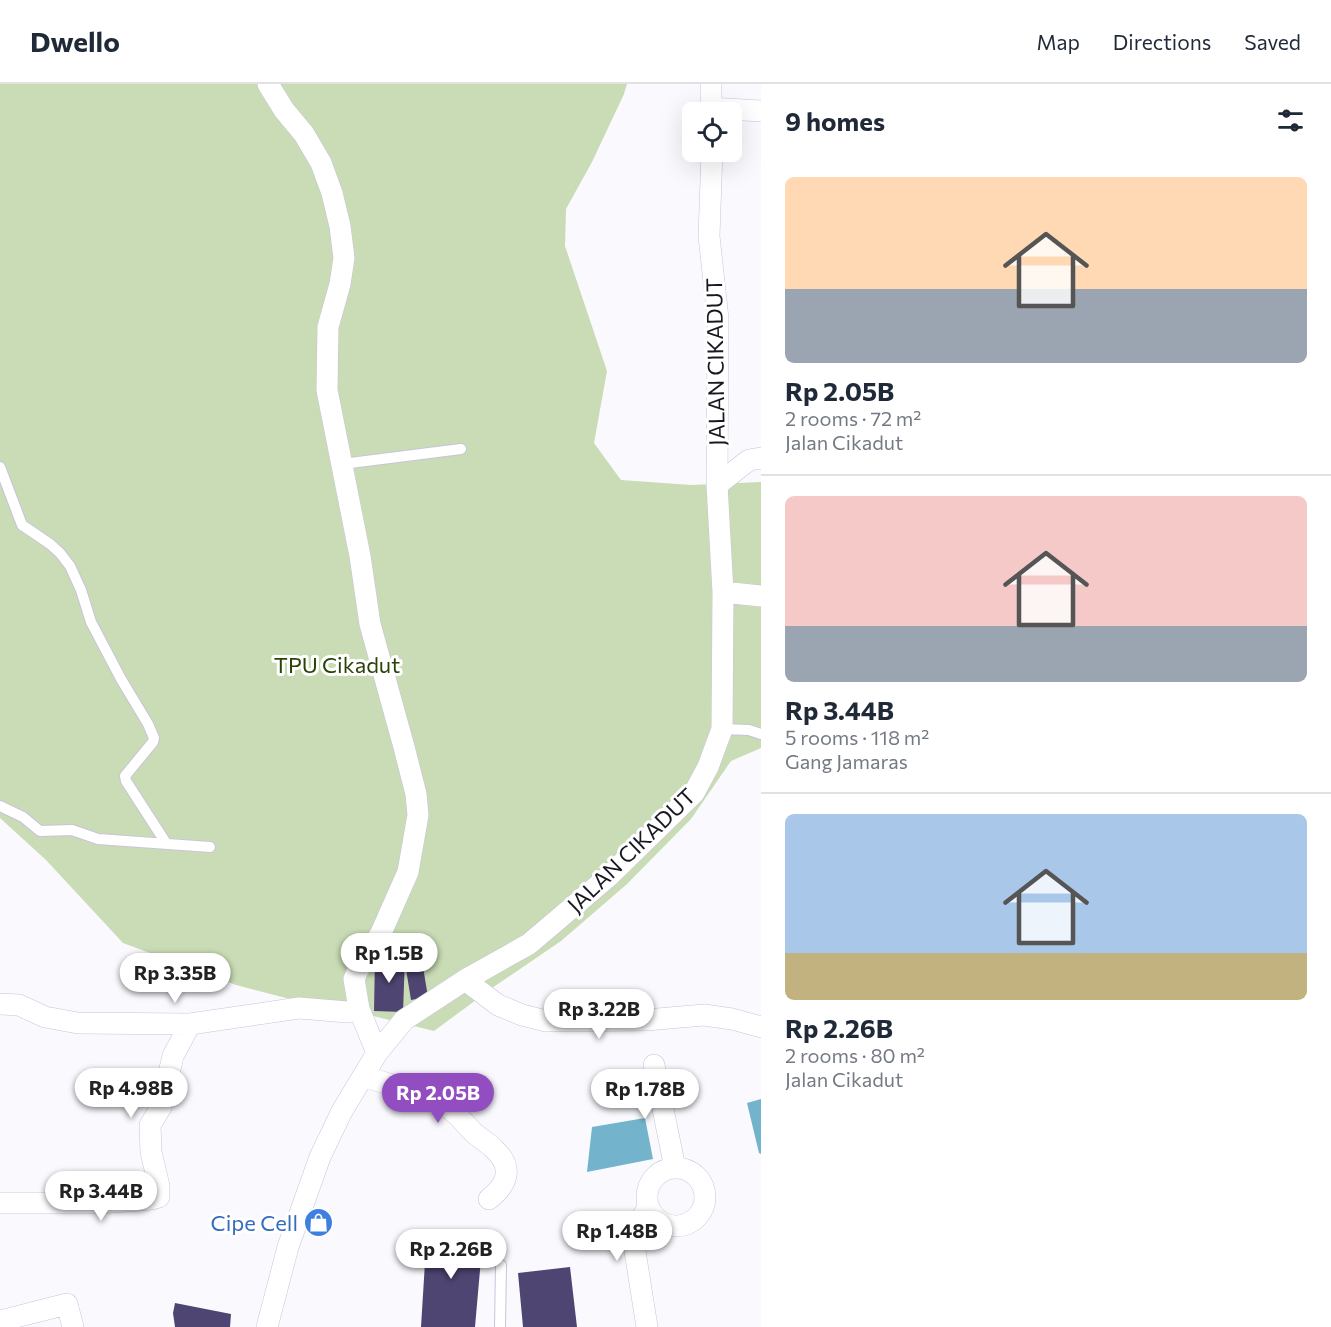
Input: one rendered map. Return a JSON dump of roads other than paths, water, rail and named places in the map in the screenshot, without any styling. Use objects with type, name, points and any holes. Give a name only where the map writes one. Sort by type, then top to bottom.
[{"type":"street","points":[[268,84],[284,110],[304,134],[321,163],[332,193],[340,226],[344,258],[340,284],[328,327],[327,390],[360,556],[370,624],[416,794],[418,814],[408,872],[381,933],[354,979],[359,1009],[377,1053]]},
{"type":"street","points":[[711,84],[711,102]]},
{"type":"street","points":[[742,111],[761,111]]},
{"type":"street","name":"JALAN CIKADUT","points":[[267,1327],[288,1247],[320,1157],[342,1111],[377,1053],[404,1020],[529,944],[558,921],[609,876],[694,793],[708,767],[722,729],[723,592],[717,485],[718,320],[709,236],[712,162]]},
{"type":"street","points":[[717,485],[749,460],[761,458]]},
{"type":"street","points":[[723,592],[761,596]]},
{"type":"street","points":[[465,981],[498,1005],[522,1015],[546,1021],[646,1020],[704,1015],[732,1019],[761,1027]]},
{"type":"street","points":[[0,1004],[19,1005],[45,1017],[78,1023],[190,1024],[299,1008],[347,1012],[359,1009]]},
{"type":"street","points":[[0,1203],[100,1203],[159,1197],[159,1186],[151,1152],[150,1125],[160,1107],[174,1056],[190,1024]]},
{"type":"street","points":[[654,1065],[675,1168]]},
{"type":"street","points":[[364,1076],[438,1101],[455,1111],[473,1132],[495,1150],[505,1160],[507,1172],[501,1190],[489,1200]]},
{"type":"street","points":[[675,1168],[686,1170],[702,1183],[705,1204],[700,1214],[683,1226],[662,1223],[653,1216],[648,1207],[647,1198],[652,1181],[666,1170],[675,1168]]},
{"type":"street","points":[[646,1327],[634,1245],[638,1225],[648,1207]]},
{"type":"street","points":[[0,1321],[67,1304],[73,1327]]},
{"type":"lane","points":[[342,464],[461,449]]},
{"type":"lane","points":[[0,467],[22,525],[50,544],[70,566],[81,590],[91,622],[148,724],[154,738],[153,742],[125,777],[166,843]]},
{"type":"lane","points":[[722,729],[749,730],[761,734]]},
{"type":"lane","points":[[0,806],[23,817],[40,831],[72,830],[98,839],[210,847]]},
{"type":"lane","points":[[500,1327],[501,1265]]},
{"type":"water","points":[[761,1099],[761,1154],[747,1103]]},
{"type":"water","points":[[645,1118],[653,1159],[587,1172],[592,1127]]},
{"type":"place","name":"Cipe Cell","points":[[319,1222]]},
{"type":"park label","name":"TPU Cikadut","points":[[337,664]]}]
